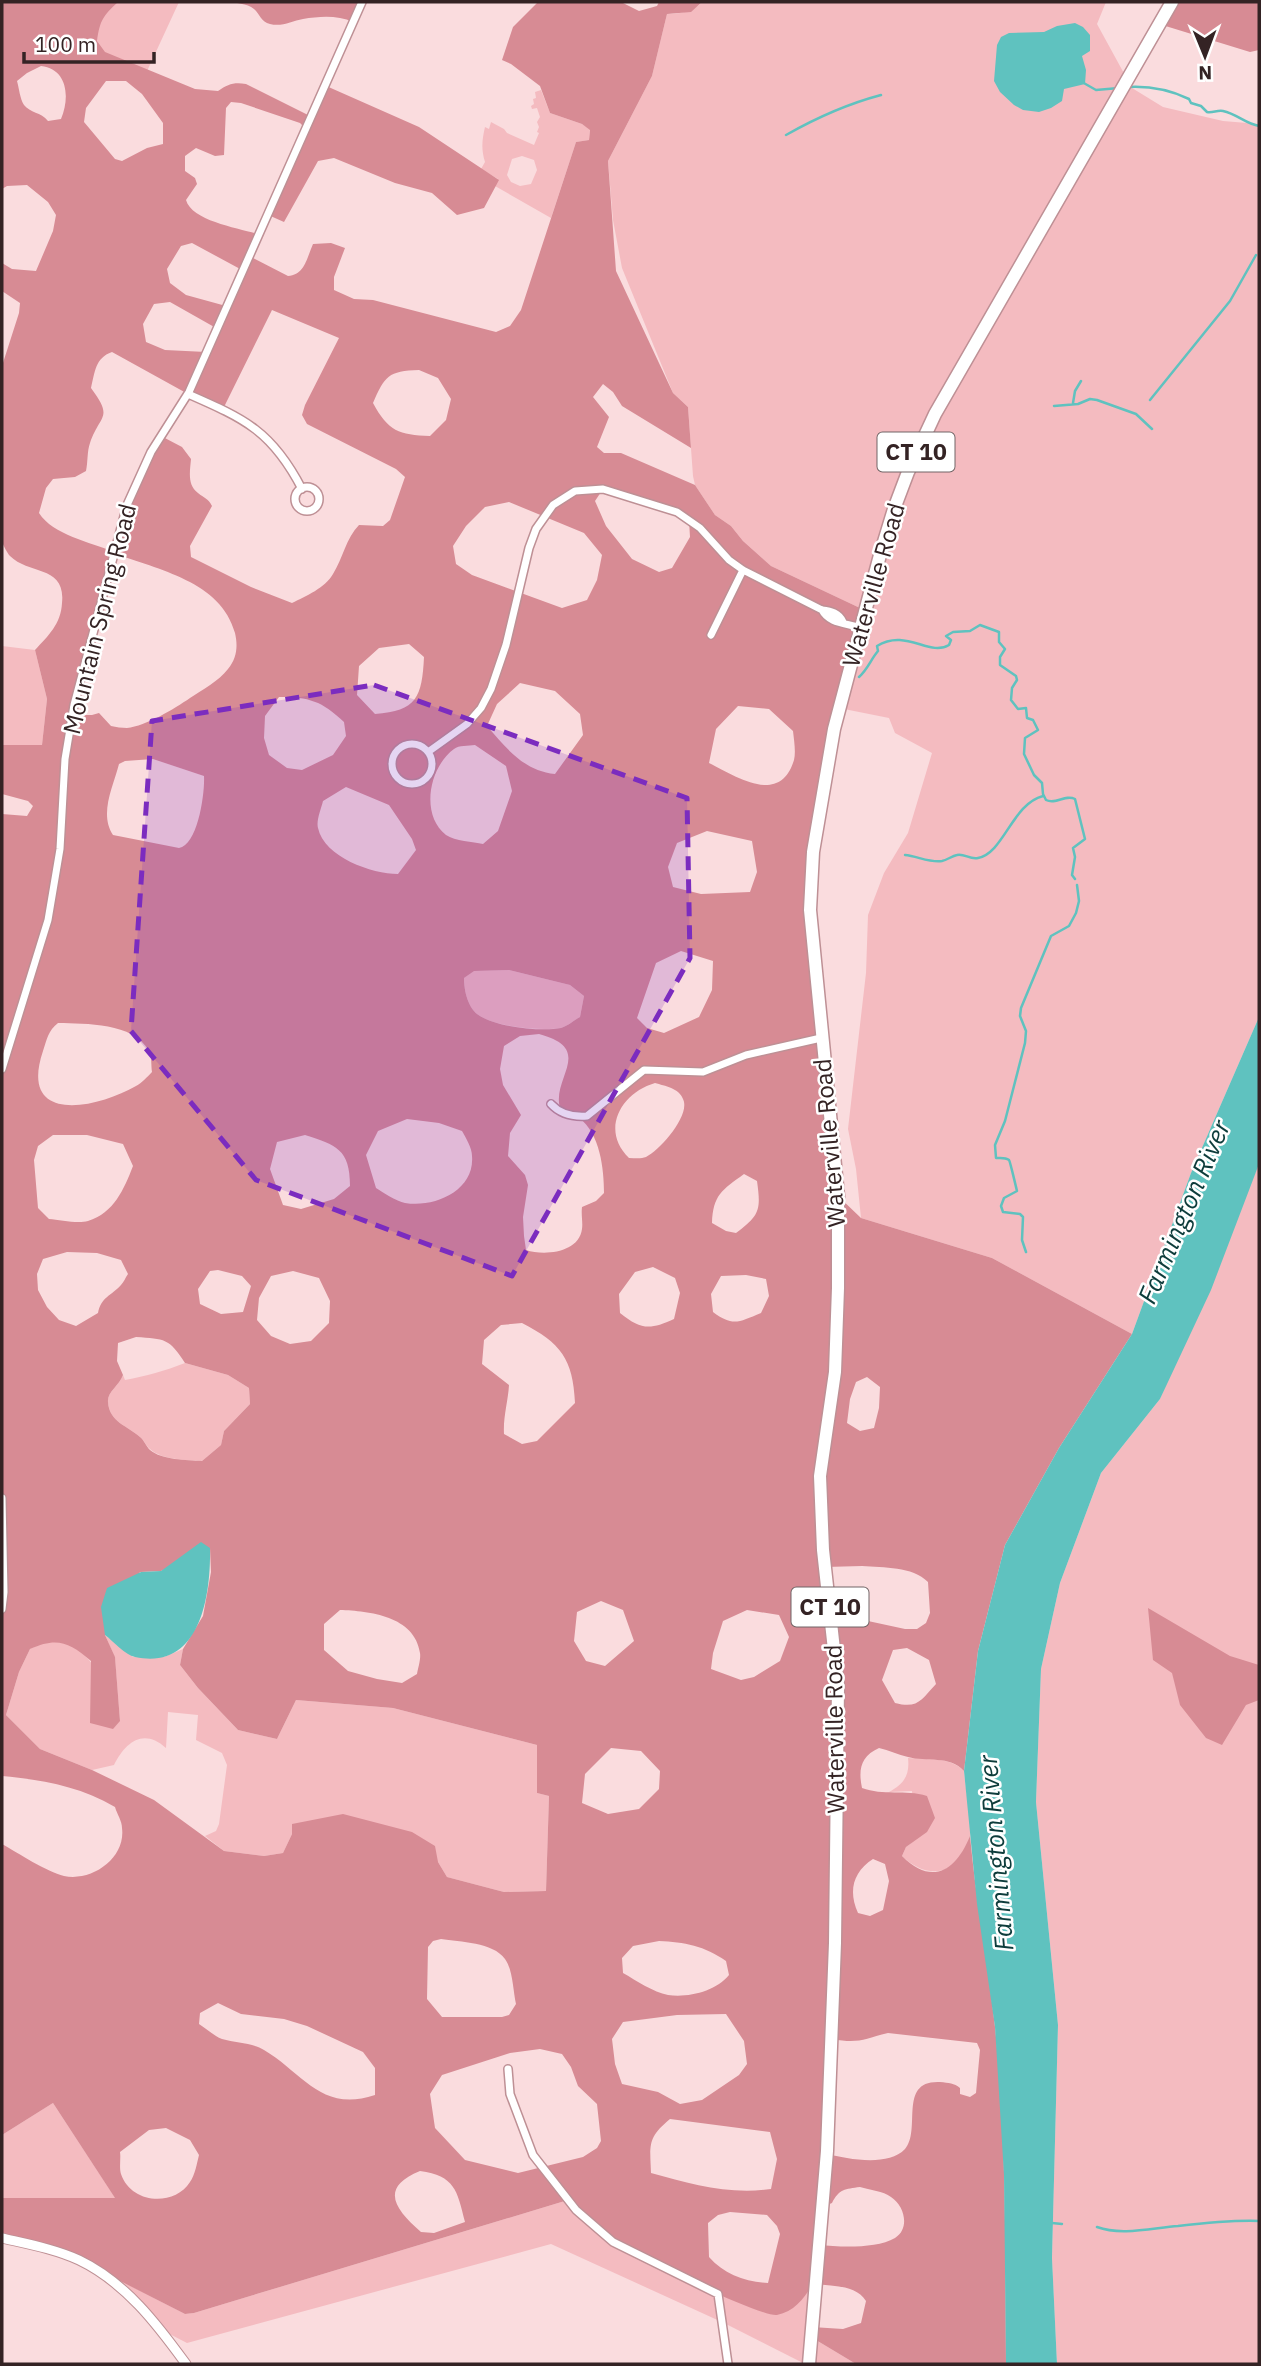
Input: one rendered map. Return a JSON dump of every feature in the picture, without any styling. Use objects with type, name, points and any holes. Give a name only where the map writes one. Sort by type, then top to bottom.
[{"type":"highway","name":"Waterville Road","points":[[810,2364],[827,2151],[835,1951],[838,1686],[823,1550],[820,1475],[835,1372],[838,1196],[810,910],[813,852],[835,729],[861,628],[894,509],[919,445],[1172,2]]},
{"type":"street","name":"Mountain Spring Road","points":[[2,1069],[48,920],[60,849],[65,759],[74,705],[127,505],[151,452],[188,394],[362,2]]},
{"type":"street","points":[[188,394],[254,426],[270,440],[290,465],[302,489]]},
{"type":"street","points":[[428,752],[467,724],[481,708],[491,690],[506,645],[533,538],[543,516],[564,496],[575,491],[603,489],[677,512],[700,528],[729,560],[743,570],[822,610],[839,615],[843,622],[861,628]]},
{"type":"street","points":[[711,635],[743,570]]},
{"type":"street","points":[[415,745],[428,752],[432,767],[424,780],[409,784],[396,776],[392,762],[400,748],[415,745]]},
{"type":"street","points":[[551,1104],[556,1110],[566,1114],[589,1116],[644,1070],[703,1072],[746,1055],[821,1038]]},
{"type":"street","points":[[2,1498],[2,1609]]},
{"type":"street","points":[[508,2070],[510,2094],[533,2155],[576,2210],[613,2242],[718,2294],[728,2364]]},
{"type":"street","points":[[2,2238],[77,2259],[107,2276],[128,2293],[186,2364]]},
{"type":"highlighted area","points":[[374,685],[687,798],[690,958],[512,1276],[256,1180],[131,1031],[152,721]]},
{"type":"shaded area","points":[[2,2],[179,2],[142,82]]},
{"type":"shaded area","points":[[2,2],[118,2],[99,28],[97,41],[105,52],[195,89],[218,91],[231,84],[246,84],[310,116],[324,85],[419,127],[499,180],[484,208],[457,215],[432,193],[395,183],[334,158],[318,161],[284,222],[266,214],[303,133],[300,123],[231,102],[226,108],[224,155],[215,156],[196,148],[185,156],[185,171],[195,178],[197,184],[186,200],[190,207],[217,223],[258,234],[249,256],[288,276],[302,269],[313,244],[331,243],[345,248],[334,277],[334,290],[354,299],[373,300],[496,332],[510,326],[521,310],[576,142],[589,140],[590,130],[582,124],[550,113],[540,86],[502,60],[513,27],[538,2],[621,2],[639,11],[657,6],[659,2],[702,2],[691,12],[667,14],[652,76],[608,161],[616,271],[673,393],[688,407],[691,448],[622,406],[613,392],[603,384],[593,397],[609,417],[597,447],[604,453],[621,453],[695,485],[715,515],[731,526],[743,541],[771,566],[860,608],[834,729],[810,910],[838,1196],[861,1218],[992,1258],[1132,1334],[1059,1448],[1005,1545],[978,1651],[964,1771],[945,1761],[904,1756],[879,1748],[865,1759],[860,1775],[862,1788],[927,1796],[935,1818],[927,1832],[906,1847],[902,1856],[913,1865],[933,1872],[950,1866],[958,1858],[970,1836],[992,2003],[1002,2111],[1006,2364],[856,2364],[811,2337],[812,2327],[843,2329],[861,2323],[866,2301],[856,2292],[844,2287],[815,2284],[815,2280],[804,2297],[790,2310],[777,2315],[766,2313],[694,2284],[642,2258],[600,2231],[568,2200],[185,2314],[77,2259],[2,2238],[2,2198],[115,2198],[53,2103],[2,2135],[2,1844],[49,1871],[75,1877],[96,1871],[113,1858],[122,1839],[122,1828],[115,1807],[88,1794],[46,1782],[2,1776],[2,814],[27,816],[33,806],[28,801],[2,794],[2,745],[42,745],[47,699],[35,650],[56,623],[61,610],[62,591],[52,576],[18,562],[9,555],[2,542],[2,366],[20,303],[2,291],[2,263],[12,269],[36,271],[53,231],[56,215],[48,202],[27,185],[7,186],[2,189]],"holes":[[[41,66],[50,68],[62,79],[66,94],[61,119],[48,121],[26,108],[17,81],[27,73]],[[106,81],[126,81],[142,94],[163,123],[163,144],[147,148],[122,161],[115,159],[84,122],[86,108]],[[192,243],[242,270],[226,306],[186,295],[170,283],[167,269],[181,246]],[[170,302],[216,328],[206,352],[165,350],[146,342],[143,324],[154,304]],[[272,310],[339,338],[302,415],[307,424],[396,469],[405,477],[390,520],[383,526],[359,525],[330,579],[315,591],[292,603],[251,587],[191,557],[190,546],[212,506],[192,486],[191,459],[182,447],[161,436],[127,505],[114,552],[53,527],[39,513],[46,488],[53,479],[75,477],[86,471],[88,449],[103,416],[102,406],[91,388],[102,358],[112,352],[188,394],[223,409]],[[419,370],[438,378],[451,399],[446,420],[430,436],[396,430],[384,420],[373,403],[385,381],[400,372]],[[603,489],[689,520],[690,537],[672,568],[659,572],[632,559],[606,526],[595,501]],[[509,502],[584,533],[602,555],[597,580],[587,600],[562,608],[472,575],[456,564],[453,546],[466,526],[485,507]],[[114,553],[168,572],[202,589],[228,615],[235,633],[235,656],[224,673],[210,685],[160,716],[127,728],[111,726],[99,713],[73,715]],[[409,644],[424,657],[419,692],[408,705],[375,714],[357,695],[359,666],[379,648]],[[520,683],[555,691],[580,714],[583,735],[555,774],[534,768],[509,750],[487,726],[497,704]],[[279,697],[315,702],[329,709],[344,722],[346,736],[333,755],[302,770],[287,768],[269,755],[264,738],[265,716]],[[738,706],[769,709],[793,731],[794,760],[787,774],[779,782],[768,785],[745,780],[709,763],[716,729]],[[475,745],[506,766],[512,791],[498,831],[483,844],[446,835],[433,816],[431,791],[434,779],[445,757],[461,746]],[[153,759],[204,776],[202,805],[196,828],[186,845],[179,848],[113,835],[107,818],[119,764],[125,761]],[[346,787],[389,805],[412,839],[416,850],[398,874],[375,871],[351,862],[329,847],[322,838],[318,822],[323,801]],[[707,831],[752,841],[757,872],[750,892],[701,894],[673,887],[668,867],[677,843]],[[681,951],[713,961],[712,990],[699,1017],[664,1033],[647,1028],[637,1018],[656,963]],[[509,970],[570,985],[584,996],[580,1017],[561,1028],[543,1029],[520,1028],[488,1020],[472,1009],[464,978],[474,971]],[[58,1023],[108,1026],[121,1030],[142,1042],[149,1051],[152,1072],[136,1086],[101,1101],[82,1105],[65,1105],[51,1101],[41,1091],[38,1075],[47,1039]],[[539,1034],[557,1041],[566,1049],[567,1068],[559,1101],[562,1113],[579,1118],[592,1133],[602,1163],[604,1193],[596,1201],[582,1207],[579,1237],[575,1243],[560,1251],[542,1253],[526,1250],[523,1217],[528,1185],[525,1175],[508,1156],[510,1133],[521,1115],[503,1085],[500,1069],[504,1046],[520,1036]],[[655,1083],[671,1088],[683,1099],[683,1114],[673,1131],[652,1153],[642,1158],[629,1158],[620,1147],[616,1136],[618,1114],[633,1095]],[[407,1119],[439,1123],[462,1131],[472,1156],[467,1179],[460,1188],[440,1200],[428,1203],[405,1203],[376,1188],[366,1155],[378,1131]],[[53,1135],[87,1135],[123,1144],[133,1166],[117,1199],[97,1217],[84,1222],[49,1219],[38,1208],[34,1160],[38,1146]],[[305,1135],[339,1150],[347,1164],[350,1186],[334,1199],[301,1209],[283,1205],[270,1169],[277,1142]],[[744,1174],[757,1181],[757,1211],[736,1233],[712,1223],[717,1199],[724,1189]],[[67,1252],[97,1253],[121,1260],[128,1274],[121,1285],[104,1300],[98,1313],[76,1326],[59,1320],[47,1307],[38,1290],[37,1274],[43,1259]],[[653,1267],[675,1278],[680,1293],[674,1319],[646,1327],[634,1323],[620,1313],[619,1294],[635,1272]],[[218,1270],[242,1276],[251,1286],[243,1312],[221,1314],[200,1304],[198,1289],[210,1271]],[[293,1271],[319,1278],[330,1301],[329,1323],[311,1341],[290,1344],[271,1336],[257,1320],[259,1298],[271,1276]],[[746,1275],[766,1279],[769,1296],[761,1313],[741,1321],[726,1320],[713,1312],[711,1294],[721,1276]],[[522,1323],[546,1338],[562,1354],[571,1375],[575,1403],[537,1441],[522,1444],[504,1434],[509,1385],[482,1364],[484,1340],[501,1325]],[[136,1337],[154,1338],[170,1344],[185,1363],[228,1375],[249,1388],[250,1404],[224,1431],[221,1445],[202,1461],[174,1459],[150,1450],[141,1438],[115,1419],[109,1409],[108,1398],[123,1375],[117,1361],[118,1343]],[[867,1377],[880,1387],[874,1428],[860,1431],[847,1423],[850,1399],[856,1382]],[[210,1548],[211,1572],[203,1616],[183,1649],[180,1665],[238,1730],[277,1739],[296,1700],[393,1708],[537,1745],[537,1793],[549,1796],[546,1891],[504,1892],[447,1877],[438,1862],[435,1846],[412,1832],[343,1814],[292,1824],[292,1834],[283,1853],[264,1856],[224,1851],[154,1800],[40,1749],[6,1715],[19,1672],[30,1649],[48,1643],[62,1643],[91,1661],[90,1723],[113,1729],[120,1721],[115,1657],[105,1635],[140,1572],[161,1571]],[[825,1567],[888,1568],[906,1570],[921,1577],[928,1582],[930,1613],[926,1623],[917,1629],[868,1621],[832,1623]],[[601,1601],[623,1610],[634,1641],[605,1666],[586,1661],[574,1641],[577,1612]],[[340,1610],[377,1614],[400,1623],[416,1641],[420,1655],[417,1674],[402,1683],[348,1671],[324,1650],[324,1624]],[[747,1610],[779,1615],[789,1637],[780,1661],[754,1677],[741,1680],[711,1669],[723,1621]],[[907,1648],[929,1660],[936,1684],[922,1699],[909,1705],[895,1703],[882,1680],[893,1650]],[[611,1748],[641,1751],[660,1771],[659,1789],[639,1809],[608,1814],[582,1803],[585,1774]],[[873,1859],[885,1864],[889,1881],[883,1910],[870,1916],[858,1913],[853,1897],[854,1883],[861,1870]],[[441,1939],[476,1944],[500,1953],[508,1964],[516,2004],[509,2015],[442,2017],[427,1999],[428,1947],[433,1941]],[[659,1941],[686,1944],[702,1948],[726,1961],[729,1975],[724,1981],[702,1992],[668,1995],[623,1973],[622,1958],[633,1946]],[[218,2003],[241,2014],[284,2019],[307,2026],[363,2052],[375,2068],[375,2095],[356,2099],[340,2099],[326,2095],[264,2050],[216,2036],[199,2024],[200,2013]],[[726,2014],[744,2041],[747,2064],[739,2075],[702,2100],[680,2104],[658,2092],[622,2084],[615,2064],[612,2039],[623,2022],[677,2015]],[[888,2033],[977,2043],[980,2050],[976,2093],[970,2097],[960,2094],[960,2088],[940,2082],[927,2084],[919,2089],[913,2108],[910,2141],[898,2155],[867,2160],[827,2154],[832,2039],[855,2041]],[[540,2049],[562,2054],[571,2067],[578,2086],[597,2104],[601,2141],[597,2148],[583,2157],[518,2173],[465,2160],[435,2128],[430,2094],[442,2075],[510,2053]],[[670,2119],[770,2132],[777,2159],[771,2189],[740,2191],[651,2173],[651,2149],[657,2132]],[[166,2128],[190,2140],[199,2155],[190,2182],[174,2196],[164,2198],[153,2199],[134,2191],[126,2184],[120,2169],[120,2152],[149,2130]],[[420,2171],[432,2173],[453,2186],[465,2222],[434,2233],[421,2232],[395,2200],[399,2185]],[[860,2187],[891,2197],[900,2206],[904,2218],[900,2234],[887,2242],[868,2246],[819,2245],[822,2207],[832,2203],[840,2192]],[[730,2212],[767,2215],[780,2234],[768,2283],[743,2279],[721,2268],[709,2257],[708,2223],[718,2215]]]},
{"type":"shaded area","points":[[227,2],[362,2],[353,22],[322,17],[279,25],[265,22],[248,6]]},
{"type":"shaded area","points":[[702,2],[1106,2],[1097,24],[1132,88],[1163,107],[1223,121],[1259,124],[1259,1017],[1191,1173],[1132,1334],[992,1258],[861,1218],[856,1169],[848,1129],[866,973],[868,915],[884,873],[908,833],[932,753],[895,733],[889,718],[844,709],[860,608],[771,566],[743,541],[731,526],[715,515],[695,485],[688,407],[673,393],[622,268],[613,220],[608,161],[652,76],[667,14],[686,12]]},
{"type":"shaded area","points":[[1172,2],[1259,2],[1259,50],[1250,52],[1159,24]]},
{"type":"shaded area","points":[[541,90],[550,113],[590,129],[589,140],[576,142],[551,218],[495,186],[498,179],[481,169],[485,162],[482,149],[485,127],[489,129],[491,122],[507,133],[534,145],[539,133],[537,122],[540,117],[537,108],[532,109],[531,106],[536,98],[535,92]],"holes":[[[522,156],[534,160],[537,170],[531,184],[520,186],[511,182],[507,175],[512,159]]]},
{"type":"shaded area","points":[[2,646],[35,650],[47,699],[42,745],[2,745]]},
{"type":"shaded area","points":[[509,970],[570,985],[584,996],[580,1017],[561,1028],[543,1029],[508,1025],[480,1016],[472,1009],[464,978],[473,971]]},
{"type":"shaded area","points":[[1259,1164],[1259,2364],[1057,2364],[1052,2258],[1058,2025],[1036,1802],[1041,1669],[1060,1583],[1101,1473],[1160,1399]]},
{"type":"shaded area","points":[[185,1363],[228,1375],[249,1388],[250,1404],[224,1431],[221,1445],[202,1461],[174,1459],[155,1453],[140,1437],[115,1419],[109,1409],[109,1395],[123,1375],[125,1380]]},
{"type":"shaded area","points":[[1148,1608],[1230,1656],[1259,1665],[1259,1700],[1246,1705],[1222,1745],[1206,1738],[1180,1705],[1172,1673],[1153,1660]]},
{"type":"shaded area","points":[[105,1635],[133,1657],[164,1657],[183,1649],[180,1665],[238,1730],[277,1739],[296,1700],[393,1708],[537,1745],[537,1793],[549,1796],[546,1891],[504,1892],[447,1877],[438,1862],[292,1834],[283,1853],[264,1856],[224,1851],[205,1836],[216,1831],[219,1824],[227,1765],[222,1753],[196,1740],[198,1715],[168,1712],[166,1748],[150,1739],[135,1740],[114,1765],[92,1770],[40,1749],[6,1715],[19,1672],[30,1649],[51,1641],[65,1643],[77,1649],[96,1669],[120,1721],[115,1658]]},
{"type":"shaded area","points":[[908,1758],[945,1761],[964,1771],[970,1821],[969,1838],[955,1863],[940,1871],[916,1867],[902,1856],[906,1847],[915,1840],[912,1791],[889,1792],[905,1778]]},
{"type":"shaded area","points":[[53,2103],[116,2199],[2,2198],[2,2135]]},
{"type":"shaded area","points":[[568,2200],[718,2294],[816,2279],[811,2337],[856,2364],[805,2364],[724,2323],[551,2244],[187,2343],[158,2328],[94,2267],[185,2314],[194,2313]]},
{"type":"water","points":[[1075,23],[1090,35],[1090,51],[1082,56],[1086,70],[1085,84],[1064,89],[1062,101],[1039,112],[1023,110],[1014,105],[1000,92],[994,81],[997,45],[1001,37],[1009,33],[1044,32],[1057,26]]},
{"type":"water","name":"Farmington River","points":[[1259,1017],[1259,1164],[1211,1290],[1160,1399],[1101,1473],[1060,1583],[1041,1669],[1036,1802],[1058,2025],[1052,2258],[1057,2364],[1006,2364],[1004,2175],[995,2027],[977,1904],[964,1771],[978,1651],[1005,1545],[1059,1448],[1132,1334],[1191,1173]]},
{"type":"water","points":[[201,1542],[210,1548],[208,1587],[197,1626],[188,1641],[174,1653],[157,1658],[127,1654],[105,1635],[101,1607],[107,1588],[141,1572],[161,1571]]},
{"type":"waterway","points":[[1082,82],[1096,90],[1119,88]]},
{"type":"waterway","points":[[1129,87],[1175,93],[1207,112],[1223,111],[1259,126]]},
{"type":"waterway","points":[[786,135],[832,112],[881,95]]},
{"type":"waterway","points":[[1150,400],[1230,301],[1256,255]]},
{"type":"waterway","points":[[1073,403],[1075,391],[1081,381]]},
{"type":"waterway","points":[[1054,406],[1097,400],[1136,414],[1152,429]]},
{"type":"waterway","points":[[859,677],[878,651],[877,646],[888,641],[907,641],[941,648],[949,645],[951,640],[946,636],[953,632],[970,631],[980,625],[999,632],[999,642],[1005,649],[1000,657],[1000,665],[1016,676],[1017,680],[1012,688],[1011,700],[1018,709],[1026,708],[1027,718],[1033,720],[1038,730],[1025,738],[1024,754],[1034,775],[1042,783],[1046,800],[1075,799],[1085,839],[1073,848],[1075,857],[1072,875],[1075,879]]},
{"type":"waterway","points":[[905,855],[937,861],[957,855],[978,858],[995,847],[1023,808],[1043,796]]},
{"type":"waterway","points":[[1026,1252],[1022,1240],[1023,1217],[1020,1214],[1003,1212],[1001,1206],[1004,1198],[1017,1191],[1009,1160],[996,1158],[995,1145],[1005,1121],[1025,1043],[1026,1031],[1020,1016],[1021,1008],[1051,936],[1069,926],[1076,913],[1079,901],[1077,885]]},
{"type":"waterway","points":[[1097,2227],[1126,2231],[1259,2221]]},
{"type":"waterway","points":[[1052,2223],[1062,2224]]}]
